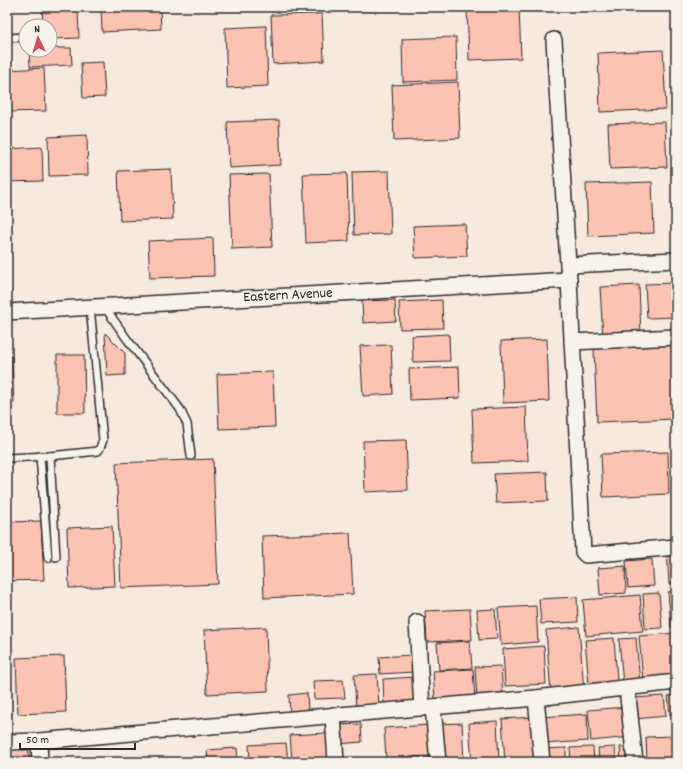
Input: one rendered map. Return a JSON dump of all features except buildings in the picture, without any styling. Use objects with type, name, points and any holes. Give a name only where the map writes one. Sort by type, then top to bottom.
[{"type":"street","points":[[554,40],[569,280],[583,553],[586,555],[676,547]]},
{"type":"street","points":[[568,265],[676,260]]},
{"type":"street","name":"Eastern Avenue","points":[[7,312],[569,280]]},
{"type":"street","points":[[572,342],[676,337]]},
{"type":"street","points":[[417,622],[428,707],[438,762]]},
{"type":"street","points":[[7,742],[39,741],[536,698],[676,682]]},
{"type":"street","points":[[627,688],[635,762]]},
{"type":"street","points":[[536,698],[542,762]]},
{"type":"street","points":[[333,715],[336,762]]},
{"type":"street","points":[[39,741],[40,762]]},
{"type":"lane","points":[[7,38],[18,37]]},
{"type":"lane","points":[[7,458],[50,456],[98,451],[100,448],[102,443],[97,307]]},
{"type":"lane","points":[[97,307],[127,339],[180,410],[187,424],[191,456]]},
{"type":"lane","points":[[40,456],[48,558]]},
{"type":"lane","points":[[50,456],[56,557]]}]
